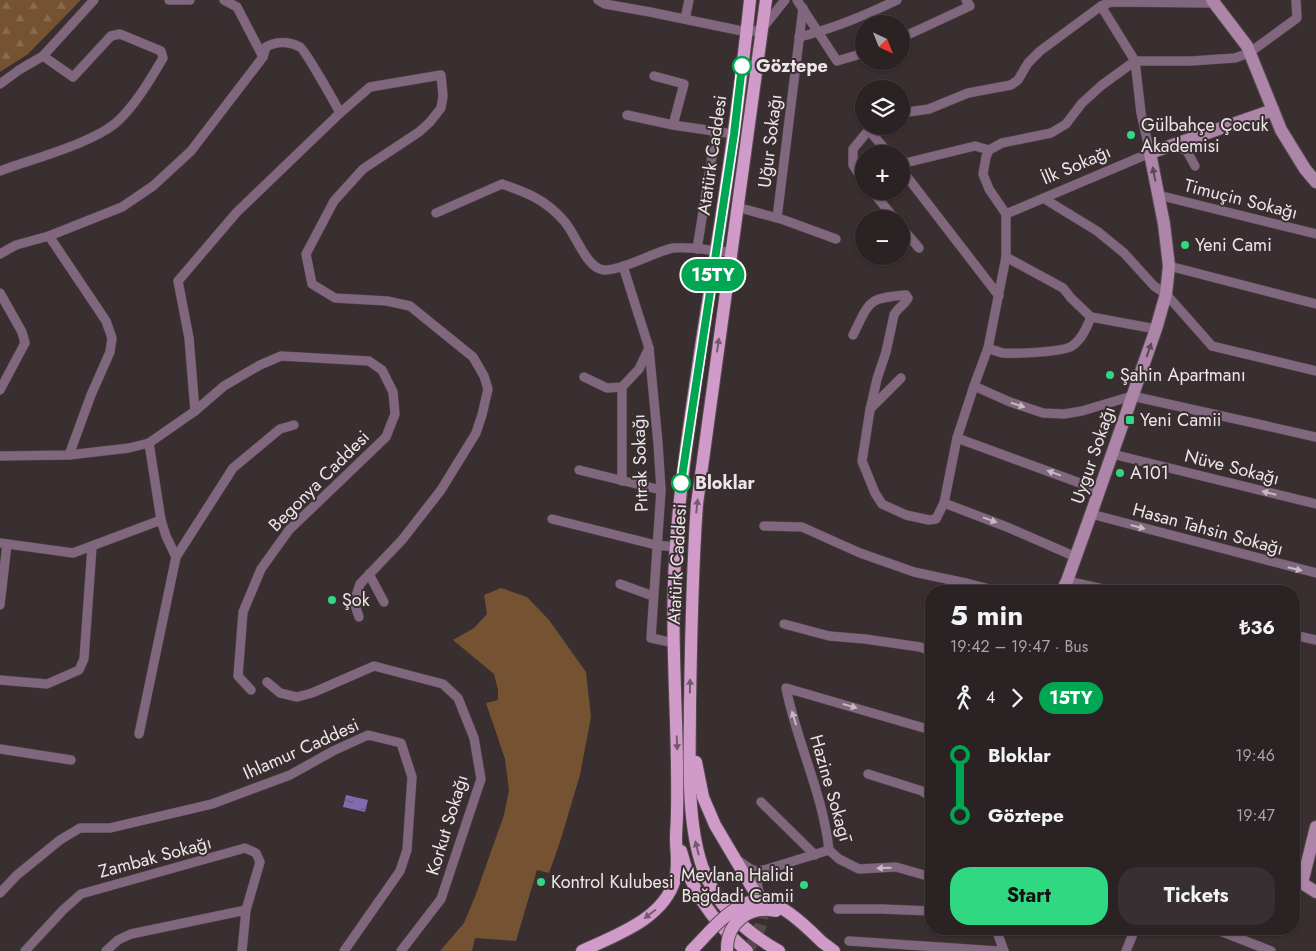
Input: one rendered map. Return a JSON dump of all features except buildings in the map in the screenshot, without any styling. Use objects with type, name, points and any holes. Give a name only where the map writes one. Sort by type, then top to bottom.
[{"type":"main road","name":"Atatürk Caddesi","points":[[677,822],[678,775],[674,644],[675,547],[680,484],[734,134],[750,0]]},
{"type":"main road","name":"Atatürk Caddesi","points":[[766,0],[696,504],[692,585],[690,741],[692,820],[703,867],[720,899],[734,918],[755,936],[779,951]]},
{"type":"main road","points":[[690,741],[706,807],[762,904]]},
{"type":"main road","points":[[582,951],[641,921],[656,910],[668,894],[677,869],[677,822]]},
{"type":"main road","points":[[677,822],[683,858],[697,892],[712,916],[747,951]]},
{"type":"main road","points":[[691,951],[733,911],[744,904],[757,901],[774,904],[784,910],[822,942]]},
{"type":"main road","points":[[727,951],[730,931],[738,920],[750,912],[760,910],[777,912],[834,951]]},
{"type":"street","points":[[0,84],[18,70],[43,56],[94,0]]},
{"type":"street","points":[[169,0],[190,0]]},
{"type":"street","points":[[224,0],[236,7],[263,57]]},
{"type":"street","points":[[598,0],[605,4],[747,32],[761,30],[785,0]]},
{"type":"street","points":[[685,19],[689,0]]},
{"type":"street","points":[[797,0],[837,61],[855,56]]},
{"type":"street","points":[[799,37],[869,14],[897,0]]},
{"type":"street","points":[[910,34],[970,6],[966,0]]},
{"type":"street","points":[[853,335],[872,301],[884,297],[906,295],[908,298],[894,315],[886,352],[876,379],[862,461],[875,493],[882,504],[906,515],[929,520],[936,519],[944,503],[957,438],[988,348],[1006,257],[1006,214],[989,189],[983,174],[989,150],[1002,143],[1050,133],[1066,124],[1082,104],[1102,85],[1135,61],[1191,61],[1235,58],[1249,53],[1297,18],[1296,0]]},
{"type":"street","points":[[910,112],[929,109],[968,93],[1011,85],[1018,80],[1028,63],[1040,51],[1101,6],[1111,2],[1215,3],[1247,46],[1282,130],[1305,169],[1316,182]]},
{"type":"street","points":[[1101,6],[1135,61],[1141,113],[1150,153]]},
{"type":"street","name":"Uğur Sokağı","points":[[777,218],[803,8]]},
{"type":"street","points":[[0,171],[90,138],[117,122],[147,85],[163,58],[161,51],[120,34],[111,36],[72,77],[43,56]]},
{"type":"street","points":[[0,254],[16,245],[49,236],[122,207],[153,186],[191,152],[263,57],[266,47],[274,43],[286,42],[301,48],[340,113]]},
{"type":"street","points":[[195,411],[189,338],[178,281],[237,212],[340,113],[370,87],[441,75],[443,96],[441,108],[419,132],[363,169],[334,202],[306,254],[312,284],[335,298],[387,301],[410,306],[473,357],[484,376],[488,389],[476,433],[440,490],[402,540],[360,584],[354,602],[359,617]]},
{"type":"street","points":[[654,76],[684,84],[673,125]]},
{"type":"street","name":"İlk Sokağı","points":[[1006,214],[1150,153],[1273,110]]},
{"type":"street","points":[[627,115],[673,125],[734,134]]},
{"type":"street","points":[[697,249],[716,132]]},
{"type":"street","points":[[856,145],[864,135]]},
{"type":"street","points":[[1172,145],[1187,151],[1195,166]]},
{"type":"street","points":[[855,146],[853,149],[853,165],[855,168]]},
{"type":"street","points":[[910,162],[976,146],[989,150]]},
{"type":"street","name":"Uygur Sokağı","points":[[1064,585],[1156,329],[1166,294],[1169,266],[1150,153]]},
{"type":"street","points":[[910,181],[999,296]]},
{"type":"street","points":[[436,213],[502,184],[531,194],[549,206],[565,222],[592,265],[602,270],[623,266],[672,248],[730,252]]},
{"type":"street","name":"Timuçin Sokağı","points":[[1158,195],[1316,234]]},
{"type":"street","points":[[1043,198],[1097,231],[1124,253],[1154,286],[1166,294],[1212,346],[1316,371]]},
{"type":"street","points":[[879,200],[888,210]]},
{"type":"street","points":[[737,207],[777,218],[836,239]]},
{"type":"street","points":[[49,236],[106,321],[112,338],[110,352],[91,395],[69,455]]},
{"type":"street","points":[[910,238],[919,248]]},
{"type":"street","points":[[1006,257],[1063,288],[1091,317],[1156,329]]},
{"type":"street","name":"Pıtrak Sokağı","points":[[623,266],[649,348],[661,490],[651,638],[674,644]]},
{"type":"street","points":[[1169,266],[1316,304]]},
{"type":"street","points":[[0,293],[22,332],[25,343],[0,390]]},
{"type":"street","points":[[988,348],[1001,353],[1013,354],[1062,350],[1072,347],[1083,334],[1091,317]]},
{"type":"street","points":[[584,377],[607,388],[622,387],[639,369],[649,348]]},
{"type":"street","name":"Begonya Caddesi","points":[[0,456],[69,455],[128,448],[149,442],[195,411],[224,386],[260,365],[282,356],[369,360],[382,370],[394,392],[395,414],[386,437],[289,530],[261,570],[243,612],[238,676],[251,690]]},
{"type":"street","points":[[870,410],[901,378]]},
{"type":"street","points":[[974,386],[1010,402],[1043,413],[1064,414],[1082,411],[1132,396],[1316,437]]},
{"type":"street","name":"Pıtrak Sokağı","points":[[622,387],[622,481]]},
{"type":"street","points":[[139,734],[176,557],[233,468],[280,429],[294,425]]},
{"type":"street","points":[[957,438],[1099,490]]},
{"type":"street","points":[[149,442],[162,520],[166,536],[176,557]]},
{"type":"street","name":"Nüve Sokağı","points":[[1112,454],[1316,504]]},
{"type":"street","points":[[579,470],[661,490]]},
{"type":"street","points":[[944,503],[1006,526],[1076,557]]},
{"type":"street","name":"Hasan Tahsin Sokağı","points":[[1091,514],[1316,573]]},
{"type":"street","points":[[552,519],[656,545],[675,547]]},
{"type":"street","points":[[0,605],[4,544],[73,553],[162,520]]},
{"type":"street","points":[[764,526],[802,527],[860,553],[914,572],[974,585]]},
{"type":"street","points":[[0,680],[47,684],[79,670],[84,659],[92,547]]},
{"type":"street","points":[[369,574],[384,602]]},
{"type":"street","points":[[620,584],[654,596]]},
{"type":"street","points":[[784,624],[829,636],[865,639],[925,649]]},
{"type":"street","points":[[1300,636],[1316,640]]},
{"type":"street","name":"Korkut Sokağı","points":[[266,682],[280,693],[297,697],[312,693],[374,666],[443,684],[458,698],[474,738],[481,779],[441,900],[401,951]]},
{"type":"street","name":"Hazine Sokaḡı","points":[[925,728],[786,688],[827,833],[829,850],[859,869],[896,868],[925,875]]},
{"type":"street","name":"Ihlamur Caddesi","points":[[0,893],[17,875],[60,840],[80,828],[110,828],[212,804],[290,775],[333,751],[368,735],[400,743],[412,777],[407,850],[400,871],[344,951]]},
{"type":"street","points":[[0,749],[71,760]]},
{"type":"street","points":[[868,774],[925,793]]},
{"type":"street","points":[[761,802],[815,855]]},
{"type":"street","points":[[1300,875],[1316,827]]},
{"type":"street","name":"Zambak Sokağı","points":[[25,951],[82,894],[245,848],[256,854],[260,862],[246,910]]},
{"type":"street","points":[[734,858],[758,872],[829,850]]},
{"type":"street","points":[[762,870],[757,884],[762,904]]},
{"type":"street","points":[[1300,882],[1316,892]]},
{"type":"street","points":[[838,909],[925,912]]},
{"type":"street","points":[[106,951],[118,940],[131,934],[246,910],[242,951]]},
{"type":"street","points":[[998,935],[1004,951]]},
{"type":"street","points":[[1126,951],[1133,935]]},
{"type":"street","points":[[1230,935],[1271,951]]},
{"type":"street","points":[[849,941],[998,951]]},
{"type":"green space","points":[[0,0],[81,0],[28,54],[0,72]]},
{"type":"green space","points":[[501,588],[527,597],[549,620],[586,672],[591,717],[580,775],[560,842],[549,873],[537,870],[516,941],[475,938],[472,951],[440,951],[464,923],[504,815],[509,790],[505,759],[486,703],[498,700],[498,690],[494,674],[453,640],[474,628],[487,614],[484,595]]},
{"type":"water","points":[[346,795],[368,800],[365,812],[343,807]]},
{"type":"tunnel","points":[[747,951],[759,930],[763,906]]},
{"type":"bus line","name":"15TY","points":[[681,483],[734,134],[742,66]]},
{"type":"place","name":"Göztepe","points":[[742,66]]},
{"type":"place","name":"Gülbahçe Çocuk Akademisi","points":[[1131,135]]},
{"type":"place","name":"Yeni Cami","points":[[1185,245]]},
{"type":"place","name":"Şahin Apartmanı","points":[[1110,375]]},
{"type":"place","name":"Yeni Camii","points":[[1130,420]]},
{"type":"place","name":"A101","points":[[1120,473]]},
{"type":"place","name":"Bloklar","points":[[681,483]]},
{"type":"place","name":"Şok","points":[[332,600]]},
{"type":"place","name":"Kontrol Kulubesi","points":[[541,882]]},
{"type":"place","name":"Mevlana Halidi Bağdadi Camii","points":[[804,885]]}]
